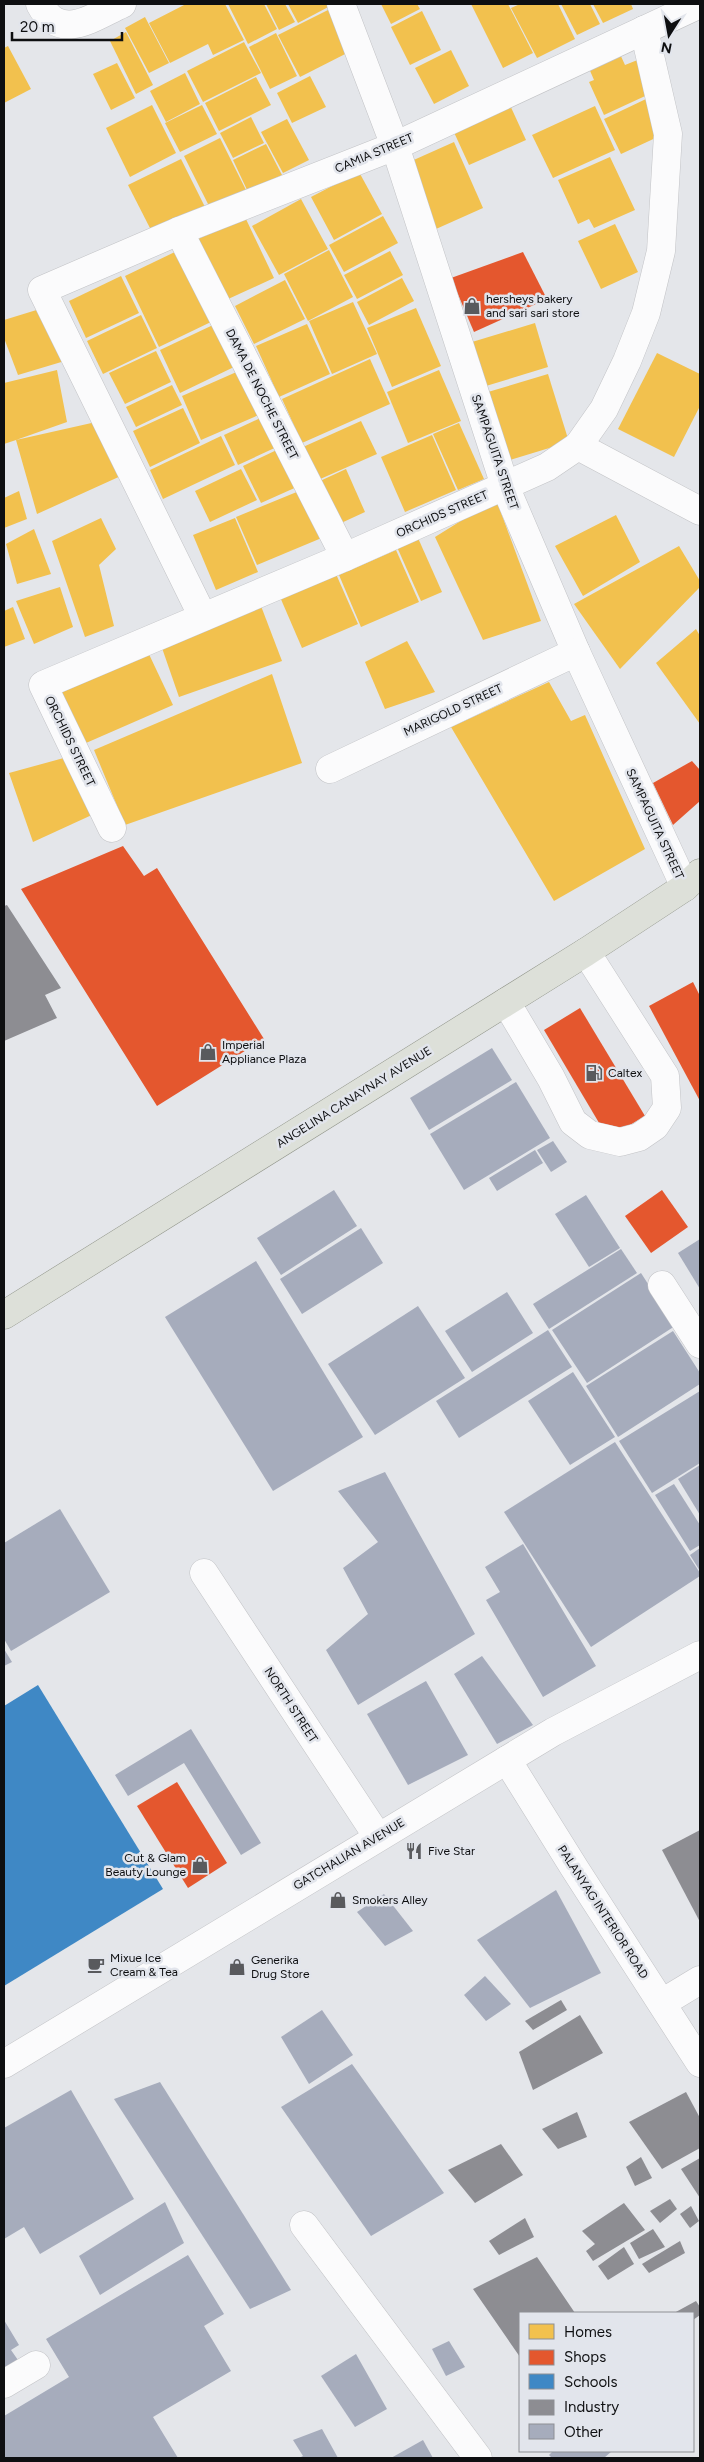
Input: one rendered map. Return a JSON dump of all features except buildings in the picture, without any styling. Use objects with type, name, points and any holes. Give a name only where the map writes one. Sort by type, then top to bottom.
[{"type":"main road","name":"ANGELINA CANAYNAY AVENUE","points":[[4,1315],[586,952],[693,880]]},
{"type":"street","points":[[40,4],[52,20],[58,24],[74,25],[122,4]]},
{"type":"street","name":"SAMPAGUITA STREET","points":[[341,4],[395,146],[505,486],[576,652],[693,880]]},
{"type":"street","name":"CAMIA STREET","points":[[203,617],[42,290],[179,231],[395,146],[700,4]]},
{"type":"street","name":"ORCHIDS STREET","points":[[112,828],[43,685],[344,557],[547,467],[578,446],[604,409],[628,360],[646,313],[661,251],[668,134],[644,30]]},
{"type":"street","name":"DAMA DE NOCHE STREET","points":[[179,231],[344,557]]},
{"type":"street","points":[[578,446],[700,511]]},
{"type":"street","name":"MARIGOLD STREET","points":[[330,769],[576,652]]},
{"type":"street","points":[[506,1002],[551,1078],[573,1122],[590,1136],[620,1142],[639,1137],[655,1126],[667,1108],[665,1076],[586,952]]},
{"type":"street","points":[[662,1285],[700,1344]]},
{"type":"street","name":"NORTH STREET","points":[[204,1573],[378,1837]]},
{"type":"street","name":"GATCHALIAN AVENUE","points":[[4,2062],[553,1732],[700,1655]]},
{"type":"street","name":"PALANYAG INTERIOR ROAD","points":[[507,1760],[575,1870],[700,2062]]},
{"type":"street","points":[[662,2003],[700,1980]]},
{"type":"street","points":[[304,2225],[478,2458]]},
{"type":"street","points":[[4,2384],[36,2365]]},
{"type":"place","name":"hersheys bakery and sari sari store","points":[[472,306]]},
{"type":"place","name":"Imperial Appliance Plaza","points":[[208,1052]]},
{"type":"place","name":"Caltex","points":[[594,1073]]},
{"type":"place","name":"Five Star","points":[[414,1851]]},
{"type":"place","name":"Cut & Glam Beauty Lounge","points":[[200,1865]]},
{"type":"place","name":"Smokers Alley","points":[[338,1900]]},
{"type":"place","name":"Mixue Ice Cream & Tea","points":[[96,1965]]},
{"type":"place","name":"Generika Drug Store","points":[[237,1967]]}]
